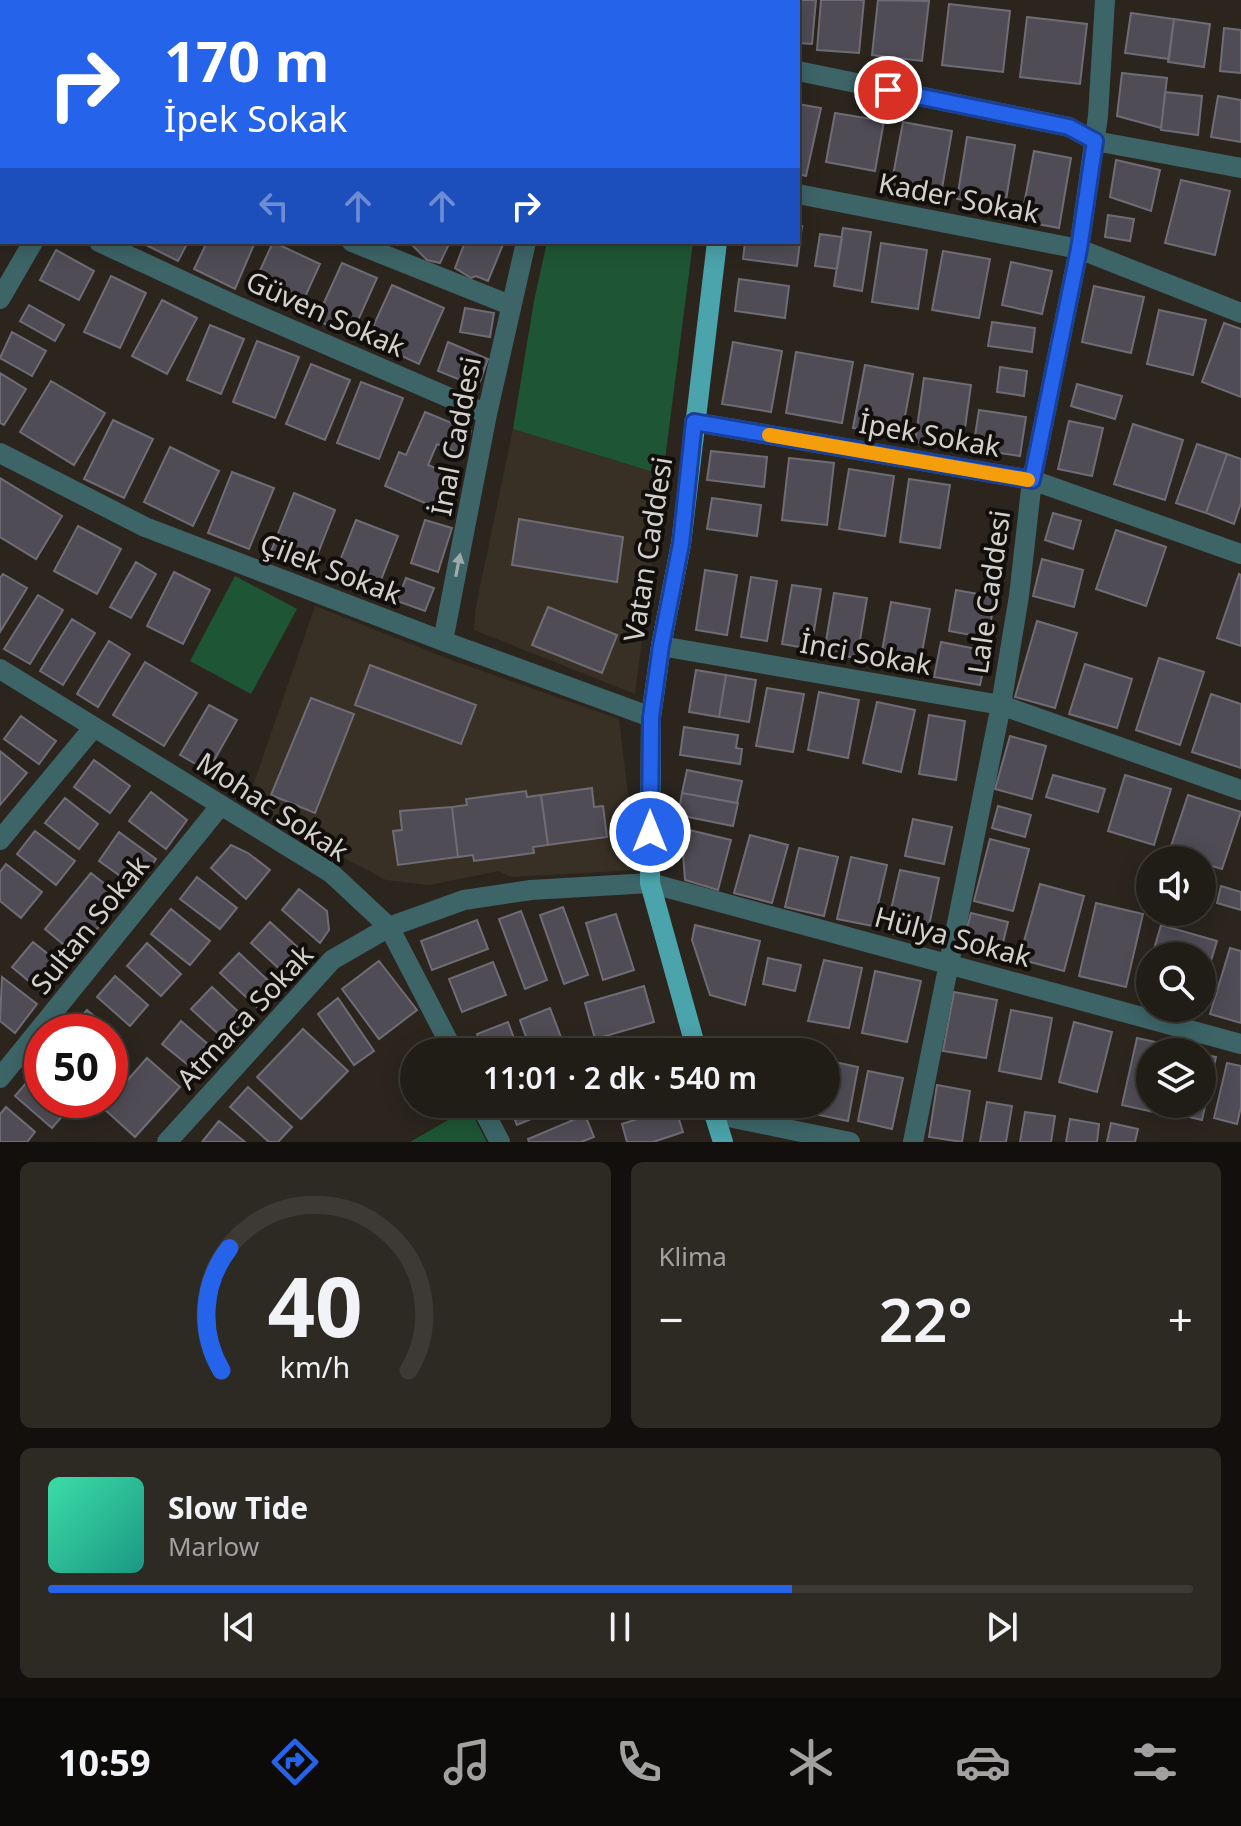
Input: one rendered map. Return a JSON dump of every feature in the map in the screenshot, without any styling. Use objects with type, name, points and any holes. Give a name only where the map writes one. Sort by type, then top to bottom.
[{"type":"main road","name":"Vatan Caddesi","points":[[693,1038],[650,883],[651,717],[681,544],[717,244]]},
{"type":"main road","points":[[716,1118],[723,1142]]},
{"type":"street","name":"Lale Caddesi","points":[[913,1142],[1001,705],[1019,596],[1032,480],[1079,249],[1095,141],[1105,0]]},
{"type":"street","points":[[800,71],[1069,127],[1095,141],[1241,168]]},
{"type":"street","name":"Kader Sokak","points":[[800,194],[1079,249],[1241,313]]},
{"type":"street","points":[[0,299],[32,244]]},
{"type":"street","name":"Güven Sokak","points":[[103,244],[237,306],[487,414]]},
{"type":"street","points":[[357,244],[510,305]]},
{"type":"street","name":"İnal Caddesi","points":[[443,641],[487,414],[525,244]]},
{"type":"street","name":"İpek Sokak","points":[[694,422],[1032,480],[1241,554]]},
{"type":"street","name":"Çilek Sokak","points":[[0,453],[145,527],[651,717]]},
{"type":"street","name":"İnci Sokak","points":[[661,646],[1001,705],[1241,790]]},
{"type":"street","name":"Mohac Sokak","points":[[0,669],[331,873],[389,927],[447,1038]]},
{"type":"street","points":[[0,840],[94,727]]},
{"type":"street","name":"Sultan Sokak","points":[[0,1078],[221,805]]},
{"type":"street","name":"Hülya Sokak","points":[[650,883],[1241,1044]]},
{"type":"street","name":"Atmaca Sokak","points":[[167,1142],[332,960],[389,927],[464,900],[531,890],[650,883]]},
{"type":"street","points":[[487,1118],[500,1142]]},
{"type":"street","points":[[750,1118],[850,1142]]},
{"type":"shaded area","points":[[513,429],[663,475],[635,694],[474,630],[476,606]]},
{"type":"shaded area","points":[[315,606],[454,661],[619,719],[637,870],[511,877],[499,871],[429,885],[386,880],[246,806]]},
{"type":"green space","points":[[547,244],[693,244],[663,475],[513,429]]},
{"type":"green space","points":[[235,576],[297,609],[251,694],[190,661]]},
{"type":"green space","points":[[452,1118],[474,1118],[487,1142],[410,1142]]},
{"type":"building","points":[[800,0],[816,0],[812,44],[800,43]]},
{"type":"building","points":[[821,0],[864,0],[859,53],[817,50]]},
{"type":"building","points":[[878,0],[929,1],[922,61],[872,55]]},
{"type":"building","points":[[949,4],[1010,11],[1003,72],[942,65]]},
{"type":"building","points":[[1131,13],[1174,19],[1169,59],[1125,53]]},
{"type":"building","points":[[1027,17],[1087,24],[1080,84],[1020,77]]},
{"type":"building","points":[[1174,19],[1210,24],[1204,67],[1168,62]]},
{"type":"building","points":[[1224,28],[1241,30],[1241,73],[1220,71]]},
{"type":"building","points":[[1122,73],[1167,78],[1161,128],[1117,116]]},
{"type":"building","points":[[1165,92],[1202,96],[1198,135],[1161,130]]},
{"type":"building","points":[[1218,96],[1241,100],[1241,142],[1211,137]]},
{"type":"building","points":[[800,104],[821,108],[806,176],[800,174]]},
{"type":"building","points":[[835,113],[884,121],[875,171],[826,162]]},
{"type":"building","points":[[903,122],[952,131],[940,200],[890,192]]},
{"type":"building","points":[[967,137],[1015,145],[1005,206],[957,199]]},
{"type":"building","points":[[1034,151],[1071,158],[1059,228],[1021,221]]},
{"type":"building","points":[[1116,160],[1160,170],[1151,211],[1110,197]]},
{"type":"building","points":[[1181,180],[1230,191],[1215,255],[1165,243]]},
{"type":"building","points":[[1108,215],[1134,219],[1130,241],[1105,237]]},
{"type":"building","points":[[843,228],[871,232],[862,291],[834,286]]},
{"type":"building","points":[[820,234],[842,237],[837,269],[815,266]]},
{"type":"building","points":[[881,243],[927,250],[918,309],[872,302]]},
{"type":"building","points":[[144,244],[187,244],[178,261]]},
{"type":"building","points":[[206,244],[254,244],[235,289],[194,269]]},
{"type":"building","points":[[272,244],[320,264],[300,308],[253,286]]},
{"type":"building","points":[[411,244],[449,244],[440,263],[427,260]]},
{"type":"building","points":[[464,244],[503,244],[488,281],[476,276],[471,278],[455,268]]},
{"type":"building","points":[[745,244],[800,244],[797,266],[743,259]]},
{"type":"building","points":[[56,250],[94,271],[79,300],[40,280]]},
{"type":"building","points":[[943,251],[990,259],[979,318],[932,310]]},
{"type":"building","points":[[1011,262],[1052,271],[1042,314],[1002,305]]},
{"type":"building","points":[[342,263],[377,278],[351,336],[316,320]]},
{"type":"building","points":[[111,276],[146,293],[120,348],[84,332]]},
{"type":"building","points":[[739,279],[789,286],[785,318],[735,311]]},
{"type":"building","points":[[392,285],[444,308],[419,364],[367,340]]},
{"type":"building","points":[[1094,286],[1144,297],[1131,353],[1082,342]]},
{"type":"building","points":[[162,300],[197,318],[167,374],[132,356]]},
{"type":"building","points":[[29,305],[64,325],[55,341],[20,321]]},
{"type":"building","points":[[465,308],[494,313],[490,337],[460,332]]},
{"type":"building","points":[[1159,310],[1206,320],[1193,375],[1147,364]]},
{"type":"building","points":[[992,322],[1035,328],[1032,352],[988,346]]},
{"type":"building","points":[[1224,323],[1241,329],[1241,397],[1202,382]]},
{"type":"building","points":[[210,325],[244,339],[221,394],[187,380]]},
{"type":"building","points":[[12,332],[46,351],[32,376],[0,358]]},
{"type":"building","points":[[257,341],[299,357],[275,418],[233,402]]},
{"type":"building","points":[[448,342],[488,359],[478,387],[438,371]]},
{"type":"building","points":[[733,342],[782,351],[771,412],[722,404]]},
{"type":"building","points":[[796,352],[853,362],[842,423],[786,413]]},
{"type":"building","points":[[311,364],[350,380],[325,440],[286,424]]},
{"type":"building","points":[[865,365],[913,374],[901,437],[853,428]]},
{"type":"building","points":[[1000,367],[1027,371],[1024,396],[997,392]]},
{"type":"building","points":[[0,373],[26,389],[4,425],[0,423]]},
{"type":"building","points":[[924,378],[971,385],[962,449],[915,442]]},
{"type":"building","points":[[51,381],[105,413],[74,465],[20,432]]},
{"type":"building","points":[[361,382],[403,398],[379,459],[337,443]]},
{"type":"building","points":[[1077,384],[1122,396],[1115,419],[1071,406]]},
{"type":"building","points":[[979,410],[1026,417],[1020,456],[973,449]]},
{"type":"building","points":[[425,412],[471,431],[461,454],[437,444],[428,465],[460,479],[446,512],[385,486],[399,452],[406,455]]},
{"type":"building","points":[[113,420],[153,439],[124,498],[84,479]]},
{"type":"building","points":[[1069,421],[1103,428],[1092,476],[1058,469]]},
{"type":"building","points":[[1133,424],[1183,440],[1165,500],[1114,484]]},
{"type":"building","points":[[1197,444],[1227,454],[1206,513],[1176,503]]},
{"type":"building","points":[[170,447],[219,471],[193,526],[144,502]]},
{"type":"building","points":[[711,451],[767,457],[764,487],[707,480]]},
{"type":"building","points":[[1227,454],[1241,459],[1241,503],[1234,524],[1206,513]]},
{"type":"building","points":[[789,458],[834,463],[827,525],[782,520]]},
{"type":"building","points":[[849,469],[894,476],[885,536],[839,529]]},
{"type":"building","points":[[232,472],[274,488],[249,549],[208,533]]},
{"type":"building","points":[[0,478],[62,516],[36,559],[0,537]]},
{"type":"building","points":[[909,479],[950,485],[940,548],[900,542]]},
{"type":"building","points":[[294,493],[335,510],[311,571],[270,554]]},
{"type":"building","points":[[712,498],[761,505],[757,536],[707,529]]},
{"type":"building","points":[[1053,513],[1081,521],[1073,549],[1045,540]]},
{"type":"building","points":[[519,519],[623,537],[617,582],[512,565]]},
{"type":"building","points":[[356,520],[398,536],[374,598],[332,581]]},
{"type":"building","points":[[425,520],[452,528],[438,572],[411,563]]},
{"type":"building","points":[[78,526],[121,549],[97,594],[54,571]]},
{"type":"building","points":[[1116,530],[1166,547],[1146,606],[1096,589]]},
{"type":"building","points":[[1042,559],[1083,570],[1074,607],[1033,596]]},
{"type":"building","points":[[136,562],[156,574],[131,618],[110,607]]},
{"type":"building","points":[[705,570],[737,575],[727,635],[696,630]]},
{"type":"building","points":[[174,572],[210,590],[183,644],[147,626]]},
{"type":"building","points":[[3,574],[27,588],[0,632],[0,578]]},
{"type":"building","points":[[1241,575],[1241,646],[1217,638]]},
{"type":"building","points":[[751,577],[777,581],[767,641],[741,637]]},
{"type":"building","points":[[406,578],[434,588],[425,611],[397,601]]},
{"type":"building","points":[[792,585],[821,589],[811,649],[782,644]]},
{"type":"building","points":[[956,590],[995,597],[988,638],[949,631]]},
{"type":"building","points":[[834,593],[867,598],[857,658],[824,653]]},
{"type":"building","points":[[38,595],[63,610],[30,664],[4,649]]},
{"type":"building","points":[[891,602],[930,609],[919,668],[880,662]]},
{"type":"building","points":[[548,607],[617,635],[602,673],[532,645]]},
{"type":"building","points":[[72,619],[95,633],[63,685],[40,671]]},
{"type":"building","points":[[1037,621],[1077,633],[1055,708],[1015,697]]},
{"type":"building","points":[[109,641],[130,654],[98,707],[77,694]]},
{"type":"building","points":[[941,642],[987,651],[980,685],[934,677]]},
{"type":"building","points":[[1159,658],[1204,672],[1180,745],[1136,730]]},
{"type":"building","points":[[145,662],[197,693],[164,746],[113,715]]},
{"type":"building","points":[[1085,664],[1132,679],[1117,728],[1069,714]]},
{"type":"building","points":[[370,665],[476,705],[461,744],[355,705]]},
{"type":"building","points":[[696,670],[726,675],[719,717],[689,712]]},
{"type":"building","points":[[726,675],[756,680],[749,722],[719,717]]},
{"type":"building","points":[[767,688],[804,694],[793,752],[756,746]]},
{"type":"building","points":[[819,692],[859,700],[848,758],[808,750]]},
{"type":"building","points":[[1211,694],[1241,704],[1241,768],[1192,752]]},
{"type":"building","points":[[311,698],[354,714],[315,813],[271,795]]},
{"type":"building","points":[[877,702],[915,710],[901,772],[863,763]]},
{"type":"building","points":[[209,705],[237,720],[208,771],[180,755]]},
{"type":"building","points":[[929,715],[965,721],[956,780],[919,774]]},
{"type":"building","points":[[21,716],[56,741],[39,764],[4,739]]},
{"type":"building","points":[[684,727],[738,735],[736,748],[742,749],[740,764],[680,755]]},
{"type":"building","points":[[1010,736],[1046,746],[1032,799],[995,789]]},
{"type":"building","points":[[0,751],[27,773],[0,805]]},
{"type":"building","points":[[94,760],[130,786],[110,813],[74,787]]},
{"type":"building","points":[[687,770],[742,781],[737,803],[682,793]]},
{"type":"building","points":[[1053,775],[1105,789],[1098,812],[1046,797]]},
{"type":"building","points":[[1125,775],[1171,789],[1154,845],[1108,831]]},
{"type":"building","points":[[592,788],[594,807],[603,806],[607,837],[548,845],[541,795]]},
{"type":"building","points":[[526,791],[527,797],[541,795],[548,845],[533,847],[534,853],[474,861],[473,855],[458,857],[452,807],[467,805],[466,799]]},
{"type":"building","points":[[151,792],[187,820],[166,849],[129,821]]},
{"type":"building","points":[[682,793],[738,803],[733,826],[678,815]]},
{"type":"building","points":[[1188,795],[1241,812],[1222,869],[1216,867],[1216,846],[1171,846]]},
{"type":"building","points":[[65,798],[98,824],[79,849],[45,823]]},
{"type":"building","points":[[998,806],[1031,815],[1025,837],[992,828]]},
{"type":"building","points":[[452,807],[458,857],[398,865],[393,831],[402,830],[400,811]]},
{"type":"building","points":[[913,819],[952,827],[944,864],[905,856]]},
{"type":"building","points":[[681,828],[731,840],[718,890],[685,880]]},
{"type":"building","points":[[35,831],[75,861],[56,885],[17,854]]},
{"type":"building","points":[[119,832],[156,859],[136,887],[99,861]]},
{"type":"building","points":[[750,835],[788,845],[772,903],[734,893]]},
{"type":"building","points":[[990,839],[1029,849],[1013,911],[974,901]]},
{"type":"building","points":[[231,845],[248,853],[270,870],[246,899],[211,868]]},
{"type":"building","points":[[799,848],[838,857],[824,916],[785,907]]},
{"type":"building","points":[[851,857],[887,865],[873,926],[837,919]]},
{"type":"building","points":[[6,864],[42,892],[21,918],[0,901],[0,872]]},
{"type":"building","points":[[900,870],[939,878],[926,940],[886,932]]},
{"type":"building","points":[[91,873],[122,898],[76,955],[45,929]]},
{"type":"building","points":[[197,877],[237,908],[220,929],[180,899]]},
{"type":"building","points":[[1040,884],[1084,896],[1064,971],[1019,959]]},
{"type":"building","points":[[1221,886],[1241,892],[1241,910],[1217,903]]},
{"type":"building","points":[[299,889],[327,911],[329,930],[320,943],[282,910]]},
{"type":"building","points":[[1096,903],[1136,912],[1136,926],[1140,926],[1126,987],[1079,976]]},
{"type":"building","points":[[563,907],[588,975],[564,984],[540,915]]},
{"type":"building","points":[[171,909],[210,941],[190,965],[151,934]]},
{"type":"building","points":[[521,911],[547,980],[525,989],[499,919]]},
{"type":"building","points":[[971,913],[1008,922],[1000,955],[962,946]]},
{"type":"building","points":[[616,914],[634,970],[603,980],[586,923]]},
{"type":"building","points":[[477,920],[488,949],[432,970],[421,941]]},
{"type":"building","points":[[270,922],[304,953],[285,974],[251,943]]},
{"type":"building","points":[[695,925],[760,941],[745,1005],[710,995],[692,940]]},
{"type":"building","points":[[1161,926],[1217,941],[1216,944],[1156,942]]},
{"type":"building","points":[[33,942],[63,966],[42,992],[12,967]]},
{"type":"building","points":[[147,943],[181,974],[161,996],[127,966]]},
{"type":"building","points":[[1230,948],[1241,951],[1241,1023],[1216,1016],[1216,994]]},
{"type":"building","points":[[239,953],[275,987],[257,1007],[220,973]]},
{"type":"building","points":[[768,958],[801,965],[795,991],[763,984]]},
{"type":"building","points":[[824,960],[862,968],[849,1028],[808,1021]]},
{"type":"building","points":[[379,961],[417,1010],[379,1039],[342,989]]},
{"type":"building","points":[[493,962],[506,995],[462,1012],[449,979]]},
{"type":"building","points":[[875,971],[921,981],[907,1042],[862,1033]]},
{"type":"building","points":[[115,976],[148,1005],[130,1026],[128,1014],[116,1014],[97,997]]},
{"type":"building","points":[[2,977],[37,1004],[29,1014],[24,1014],[24,1021],[15,1033],[0,1021]]},
{"type":"building","points":[[644,986],[654,1022],[595,1038],[585,1003]]},
{"type":"building","points":[[212,987],[245,1018],[225,1040],[191,1009]]},
{"type":"building","points":[[954,992],[997,1000],[986,1058],[943,1051]]},
{"type":"building","points":[[338,998],[374,1051],[354,1065],[318,1014]]},
{"type":"building","points":[[550,1008],[561,1038],[523,1038],[526,1037],[520,1020]]},
{"type":"building","points":[[1011,1010],[1052,1018],[1041,1079],[999,1071]]},
{"type":"building","points":[[181,1021],[215,1050],[197,1072],[162,1044]]},
{"type":"building","points":[[508,1022],[514,1038],[478,1038],[477,1034]]},
{"type":"building","points":[[1074,1022],[1112,1032],[1097,1092],[1059,1082]]},
{"type":"building","points":[[303,1029],[348,1071],[301,1119],[257,1077]]},
{"type":"building","points":[[1136,1042],[1136,1108],[1122,1105]]},
{"type":"building","points":[[147,1058],[180,1087],[135,1137],[114,1118],[128,1118],[128,1080]]},
{"type":"building","points":[[840,1063],[858,1067],[848,1121],[834,1118],[840,1118]]},
{"type":"building","points":[[1227,1063],[1241,1066],[1241,1107],[1237,1124],[1214,1118]]},
{"type":"building","points":[[868,1071],[903,1078],[892,1129],[858,1121]]},
{"type":"building","points":[[937,1085],[970,1091],[962,1142],[929,1137]]},
{"type":"building","points":[[24,1086],[24,1104],[15,1096]]},
{"type":"building","points":[[248,1087],[292,1127],[278,1142],[269,1142],[230,1107]]},
{"type":"building","points":[[987,1102],[1012,1106],[1006,1142],[980,1142]]},
{"type":"building","points":[[6,1107],[35,1132],[27,1142],[0,1142],[0,1114]]},
{"type":"building","points":[[1025,1112],[1055,1116],[1051,1142],[1020,1142]]},
{"type":"building","points":[[40,1118],[61,1118],[52,1128]]},
{"type":"building","points":[[514,1118],[534,1118],[517,1125]]},
{"type":"building","points":[[578,1118],[586,1118],[594,1137],[581,1142],[529,1142],[528,1139]]},
{"type":"building","points":[[641,1118],[679,1118],[683,1132],[653,1142],[627,1142],[622,1124]]},
{"type":"building","points":[[1070,1119],[1099,1124],[1097,1142],[1066,1142]]},
{"type":"building","points":[[219,1121],[245,1142],[202,1142]]},
{"type":"building","points":[[1111,1123],[1138,1129],[1135,1142],[1107,1142]]},
{"type":"slow traffic","points":[[769,435],[1028,480]]},
{"type":"route","points":[[650,832],[651,717],[681,544],[694,422],[1032,480],[1079,249],[1095,141],[1069,127],[888,90]]}]
